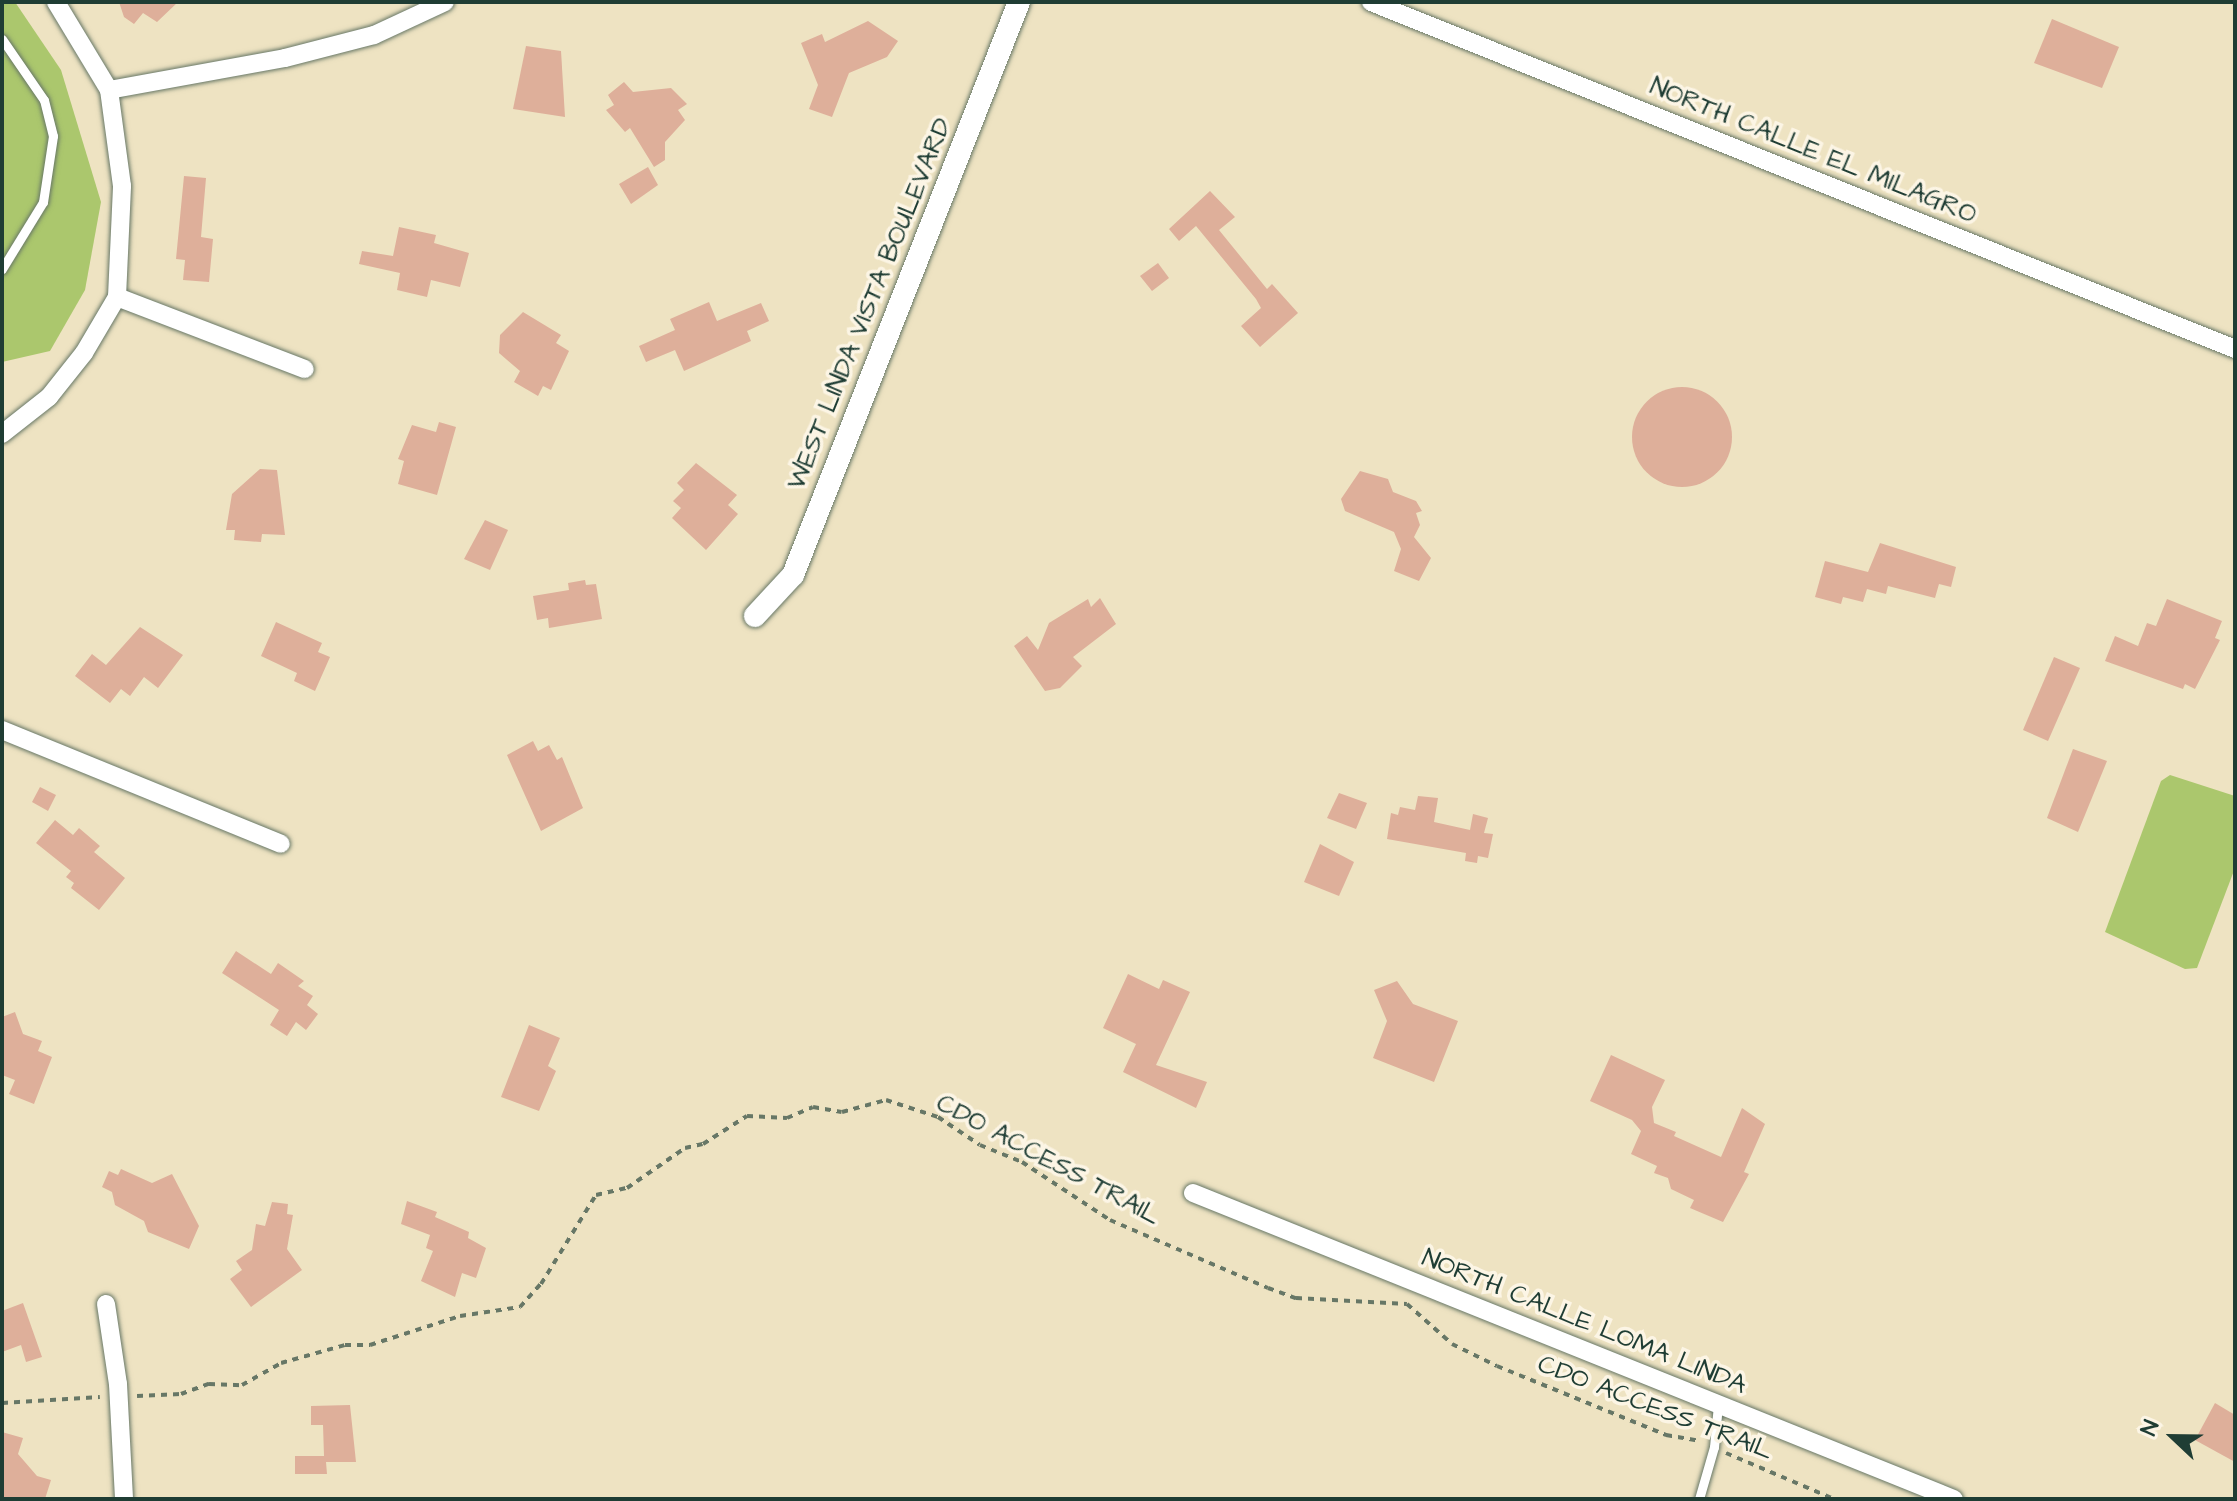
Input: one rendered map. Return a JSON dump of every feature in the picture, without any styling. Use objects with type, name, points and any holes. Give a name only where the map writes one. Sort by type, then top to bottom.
[{"type":"street","points":[[2,434],[49,397],[84,353],[117,297],[122,186],[109,90],[56,2]]},
{"type":"street","points":[[109,90],[285,58],[374,35],[445,2]]},
{"type":"street","name":"WEST LINDA VISTA BOULEVARD","points":[[755,616],[793,575],[1019,2]]},
{"type":"street","name":"NORTH CALLE EL MILAGRO","points":[[1371,2],[2235,349]]},
{"type":"street","points":[[117,297],[305,369]]},
{"type":"street","points":[[2,730],[281,844]]},
{"type":"street","name":"NORTH CALLE LOMA LINDA","points":[[1193,1193],[1954,1499]]},
{"type":"street","points":[[106,1304],[119,1396],[124,1499]]},
{"type":"lane","points":[[2,39],[44,100],[53,136],[43,202],[2,269]]},
{"type":"lane","points":[[1699,1499],[1714,1447],[1718,1404]]},
{"type":"path","name":"CDO ACCESS TRAIL","points":[[2,1403],[181,1394],[209,1384],[242,1385],[281,1363],[345,1345],[370,1345],[460,1316],[520,1307],[541,1284],[596,1195],[627,1188],[685,1148],[703,1144],[747,1116],[787,1118],[813,1107],[842,1112],[886,1100],[938,1117],[980,1145],[1022,1162],[1110,1220],[1268,1288],[1296,1298],[1407,1304],[1452,1344],[1497,1366],[1666,1435],[1714,1447],[1834,1499]]},
{"type":"green space","points":[[2,2],[15,2],[61,70],[101,202],[85,290],[50,351],[2,362]]},
{"type":"green space","points":[[2170,775],[2235,796],[2235,868],[2197,968],[2185,969],[2105,932],[2161,781]]},
{"type":"building","points":[[119,2],[178,2],[157,22],[143,13],[134,24],[124,17]]},
{"type":"building","points":[[2052,19],[2119,47],[2102,88],[2034,63]]},
{"type":"building","points":[[868,21],[898,41],[887,57],[849,73],[832,117],[809,109],[818,85],[801,43],[822,34],[825,42]]},
{"type":"building","points":[[526,46],[561,51],[565,117],[513,109]]},
{"type":"building","points":[[624,82],[633,92],[671,88],[687,104],[678,110],[685,120],[665,142],[665,160],[654,167],[630,128],[625,132],[606,110],[614,105],[608,95]]},
{"type":"building","points":[[648,167],[658,185],[631,204],[619,184]]},
{"type":"building","points":[[184,176],[206,178],[201,237],[213,239],[209,282],[183,280],[185,260],[176,259]]},
{"type":"building","points":[[1210,191],[1235,217],[1219,230],[1267,289],[1272,284],[1298,313],[1260,347],[1241,326],[1261,308],[1256,299],[1196,226],[1179,241],[1169,229]]},
{"type":"building","points":[[399,227],[436,235],[434,243],[469,253],[460,287],[431,280],[427,297],[397,290],[400,273],[359,264],[362,251],[393,256]]},
{"type":"building","points":[[1158,263],[1169,278],[1152,291],[1140,276]]},
{"type":"building","points":[[709,302],[717,321],[761,303],[769,321],[747,331],[751,341],[684,371],[675,350],[646,362],[639,346],[675,330],[670,319]]},
{"type":"building","points":[[523,312],[561,335],[556,343],[569,351],[551,390],[543,386],[538,396],[514,382],[520,371],[499,353],[500,335]]},
{"type":"building","points":[[1682,387],[1710,395],[1724,409],[1732,437],[1724,465],[1710,479],[1682,487],[1654,479],[1640,465],[1632,437],[1640,409],[1654,395]]},
{"type":"building","points":[[439,422],[456,427],[437,495],[398,484],[404,461],[398,459],[412,425],[436,432]]},
{"type":"building","points":[[696,463],[737,495],[728,505],[738,514],[706,550],[672,518],[681,508],[673,501],[684,490],[677,483]]},
{"type":"building","points":[[260,469],[277,470],[285,535],[262,534],[261,542],[234,540],[235,530],[226,530],[232,494]]},
{"type":"building","points":[[1360,471],[1388,479],[1393,492],[1416,501],[1422,511],[1416,513],[1420,525],[1414,537],[1431,558],[1419,581],[1394,571],[1401,549],[1394,532],[1345,511],[1341,499]]},
{"type":"building","points":[[485,520],[508,530],[490,570],[464,559]]},
{"type":"building","points":[[1880,543],[1956,567],[1951,587],[1939,584],[1935,598],[1888,586],[1886,594],[1867,589],[1863,602],[1843,597],[1841,604],[1815,597],[1825,561],[1868,572]]},
{"type":"building","points":[[585,580],[586,585],[596,584],[602,619],[549,628],[548,618],[537,620],[533,596],[569,590],[568,583]]},
{"type":"building","points":[[1100,598],[1116,624],[1073,657],[1082,666],[1060,688],[1045,691],[1014,646],[1027,636],[1038,650],[1049,623],[1088,599],[1091,607]]},
{"type":"building","points":[[2167,599],[2222,621],[2215,638],[2220,640],[2195,689],[2185,684],[2183,689],[2105,661],[2115,636],[2138,646],[2147,623],[2156,626]]},
{"type":"building","points":[[276,622],[322,643],[318,652],[330,657],[315,691],[294,681],[297,673],[261,656]]},
{"type":"building","points":[[140,627],[183,655],[158,688],[144,677],[130,696],[121,689],[110,703],[75,676],[92,654],[106,665]]},
{"type":"building","points":[[2054,657],[2080,668],[2048,741],[2023,730]]},
{"type":"building","points":[[533,741],[538,751],[549,745],[557,760],[562,757],[583,808],[541,831],[507,755]]},
{"type":"building","points":[[2073,749],[2107,761],[2078,832],[2047,818]]},
{"type":"building","points":[[40,787],[56,795],[48,811],[32,802]]},
{"type":"building","points":[[1339,793],[1367,803],[1356,829],[1327,818]]},
{"type":"building","points":[[1418,796],[1438,798],[1434,822],[1470,830],[1473,814],[1488,818],[1484,833],[1493,834],[1488,858],[1478,856],[1477,863],[1465,861],[1466,853],[1387,839],[1391,813],[1398,815],[1400,807],[1415,810]]},
{"type":"building","points":[[55,820],[73,835],[79,828],[100,846],[94,852],[125,878],[99,910],[71,888],[74,883],[66,877],[71,871],[36,843]]},
{"type":"building","points":[[1320,844],[1354,862],[1339,896],[1304,882]]},
{"type":"building","points":[[236,951],[271,974],[278,963],[304,981],[298,986],[313,996],[307,1005],[318,1014],[306,1030],[296,1022],[287,1036],[270,1025],[279,1010],[222,973]]},
{"type":"building","points":[[1128,974],[1159,989],[1163,980],[1190,992],[1156,1065],[1207,1082],[1196,1108],[1123,1072],[1136,1044],[1103,1028]]},
{"type":"building","points":[[1397,981],[1413,1004],[1458,1021],[1434,1082],[1373,1058],[1387,1021],[1374,990]]},
{"type":"building","points":[[15,1012],[23,1034],[42,1041],[38,1051],[52,1057],[34,1104],[9,1094],[15,1080],[2,1075],[2,1017]]},
{"type":"building","points":[[529,1025],[560,1038],[548,1066],[556,1071],[539,1111],[501,1097]]},
{"type":"building","points":[[1611,1055],[1665,1080],[1652,1107],[1654,1123],[1676,1132],[1674,1136],[1721,1157],[1742,1108],[1765,1124],[1744,1172],[1749,1174],[1723,1222],[1690,1208],[1694,1200],[1671,1189],[1668,1178],[1654,1173],[1657,1166],[1631,1154],[1641,1131],[1632,1120],[1590,1101]]},
{"type":"building","points":[[121,1169],[152,1183],[172,1174],[199,1226],[189,1249],[148,1232],[144,1221],[115,1205],[112,1192],[102,1187],[109,1171],[118,1175]]},
{"type":"building","points":[[407,1201],[437,1212],[435,1217],[469,1232],[468,1238],[486,1248],[476,1278],[462,1273],[455,1297],[421,1281],[433,1251],[426,1248],[430,1235],[401,1224]]},
{"type":"building","points":[[272,1202],[288,1204],[287,1214],[293,1215],[287,1249],[302,1270],[251,1307],[230,1279],[242,1270],[236,1261],[252,1250],[256,1224],[265,1226]]},
{"type":"building","points":[[23,1303],[42,1357],[26,1362],[21,1345],[2,1352],[2,1311]]},
{"type":"building","points":[[2215,1403],[2235,1415],[2235,1462],[2195,1440]]},
{"type":"building","points":[[350,1405],[356,1462],[326,1462],[327,1474],[295,1474],[295,1456],[324,1456],[323,1425],[311,1425],[311,1406]]},
{"type":"building","points":[[2,1432],[23,1438],[18,1454],[37,1476],[51,1480],[45,1499],[2,1499]]}]
